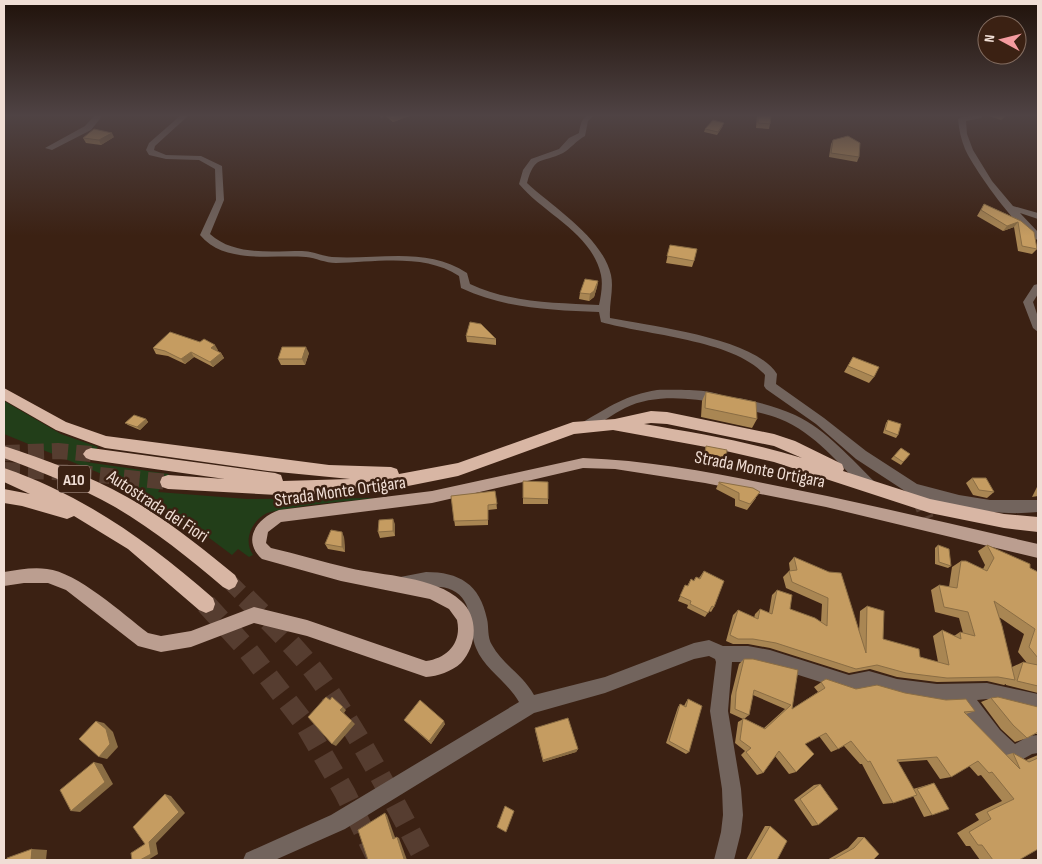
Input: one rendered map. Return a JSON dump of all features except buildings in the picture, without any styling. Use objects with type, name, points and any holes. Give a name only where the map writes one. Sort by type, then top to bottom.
[{"type":"highway","points":[[4,393],[61,426],[105,442],[321,471],[430,475]]},
{"type":"highway","points":[[168,482],[246,488],[373,484],[458,469],[554,434],[587,426],[614,424],[717,443],[774,456],[930,506],[1004,521],[1038,525]]},
{"type":"highway","name":"Autostrada dei Fiori","points":[[4,452],[71,477],[104,493],[172,536],[229,581]]},
{"type":"highway","points":[[91,454],[332,486]]},
{"type":"highway","name":"A10","points":[[4,475],[92,518],[123,536],[160,563],[206,604]]},
{"type":"highway","points":[[4,496],[92,518]]},
{"type":"main road","name":"Strada Monte Ortigara","points":[[4,579],[24,576],[48,576],[71,585],[144,640],[161,644],[191,639],[254,615],[307,628],[426,669],[438,667],[449,662],[458,654],[464,643],[465,621],[461,611],[453,603],[398,583],[354,576],[267,554],[258,545],[260,531],[272,519],[279,516],[432,497],[583,463],[642,467],[705,476],[826,501],[1038,551]]},
{"type":"street","points":[[160,155],[201,158],[219,168],[220,200],[205,235],[208,239],[228,249],[257,254],[310,255],[324,260],[391,257],[442,264],[458,269],[464,275],[465,286],[485,295],[534,306],[604,308]]},
{"type":"street","points":[[548,155],[534,161],[527,170],[523,184],[586,240],[601,261],[606,274],[605,320],[736,349],[765,366],[771,374],[770,386],[820,421],[861,455],[915,493],[965,504],[1020,508],[1038,506]]},
{"type":"street","points":[[973,155],[991,184],[1038,237]]},
{"type":"street","points":[[1011,208],[1038,216]]},
{"type":"street","points":[[1038,287],[1028,302],[1038,328]]},
{"type":"street","points":[[587,426],[620,405],[645,396],[669,393],[756,406],[798,422],[835,452],[870,488]]},
{"type":"street","points":[[927,519],[956,531]]},
{"type":"street","points":[[398,583],[436,577],[454,583],[466,591],[475,604],[479,619],[480,640],[488,655],[522,689],[530,705]]},
{"type":"street","points":[[254,860],[338,822],[530,705],[606,685],[694,651],[709,648],[723,654],[748,654],[770,658],[849,682],[869,679],[897,687],[937,693],[987,691],[1038,703]]},
{"type":"street","points":[[723,654],[725,677],[719,709],[732,791],[733,815],[731,836],[724,860]]},
{"type":"street","points":[[962,693],[997,740],[1009,752],[1016,754],[1029,745],[1038,744]]},
{"type":"green space","points":[[4,401],[61,434],[98,447],[86,462],[169,474],[158,492],[247,499],[379,498],[309,505],[267,513],[257,521],[250,532],[249,544],[253,555],[249,557],[238,549],[232,555],[204,534],[178,524],[124,485],[4,434]]},
{"type":"tunnel","points":[[4,453],[58,451],[91,454]]},
{"type":"tunnel","points":[[4,470],[80,473],[168,482]]},
{"type":"tunnel","points":[[918,497],[927,519]]},
{"type":"tunnel","points":[[229,581],[279,631],[320,679],[367,753],[425,860]]},
{"type":"tunnel","points":[[206,604],[246,648],[305,724],[345,793],[378,860]]}]
